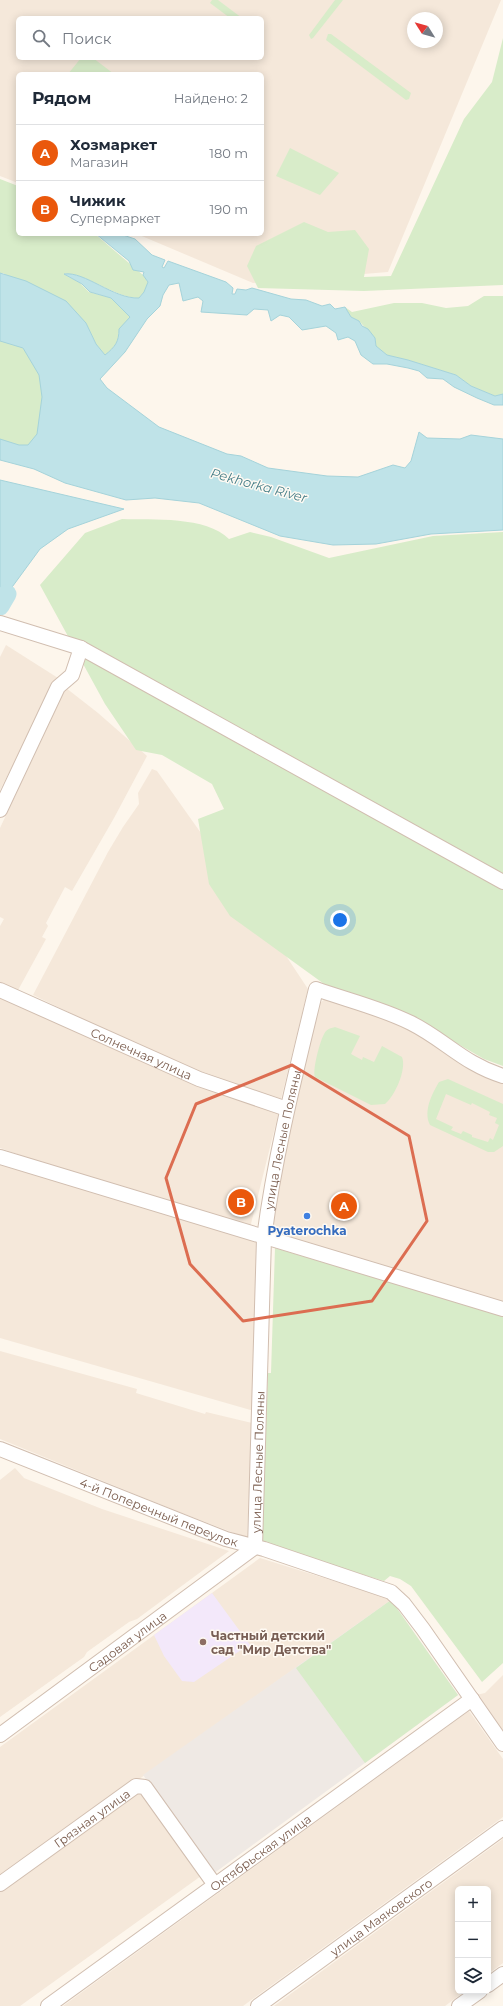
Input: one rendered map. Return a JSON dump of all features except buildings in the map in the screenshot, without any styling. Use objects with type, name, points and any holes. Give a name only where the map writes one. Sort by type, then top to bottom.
[{"type":"street","points":[[6,625],[81,648],[503,882]]},
{"type":"street","points":[[0,810],[58,687],[72,675],[81,648]]},
{"type":"street","name":"улица Лесные Поляны","points":[[255,1547],[264,1238],[268,1204],[286,1109],[316,989],[410,1023],[432,1035],[468,1061],[488,1071],[503,1076]]},
{"type":"street","name":"Солнечная улица","points":[[0,990],[199,1079],[286,1109]]},
{"type":"street","points":[[0,1157],[503,1309]]},
{"type":"street","name":"4-й Поперечный переулок","points":[[0,1449],[226,1539],[255,1547],[391,1592],[399,1598],[415,1618],[503,1744]]},
{"type":"street","name":"Садовая улица","points":[[0,1735],[255,1547]]},
{"type":"street","name":"Октябрьская улица","points":[[48,2006],[472,1699]]},
{"type":"street","name":"Грязная улица","points":[[0,1884],[136,1786],[145,1787],[215,1885]]},
{"type":"street","name":"улица Маяковского","points":[[258,2006],[503,1828]]},
{"type":"street","points":[[491,1983],[503,1974]]},
{"type":"street","points":[[459,2006],[476,1994]]},
{"type":"highlighted area","points":[[292,1065],[409,1136],[427,1221],[372,1301],[243,1321],[190,1264],[166,1178],[196,1104]]},
{"type":"shaded area","points":[[0,0],[501,0],[388,272],[253,283],[142,236],[264,236],[264,72],[16,72],[16,182],[0,176]]},
{"type":"shaded area","points":[[6,645],[58,678],[0,790],[0,657]]},
{"type":"shaded area","points":[[66,688],[98,713],[147,756],[114,818],[72,891],[65,887],[46,923],[48,926],[42,937],[46,939],[17,992],[0,983],[0,926],[4,919],[0,917],[0,828]]},
{"type":"shaded area","points":[[152,769],[157,771],[259,915],[308,989],[280,1103],[195,1073],[33,995],[108,852],[139,804],[138,793]]},
{"type":"shaded area","points":[[0,998],[26,1007],[279,1111],[250,1228],[24,1162],[26,1157],[0,1148]]},
{"type":"shaded area","points":[[325,999],[398,1023],[503,1081],[503,1307],[275,1239],[269,1226],[286,1133],[320,1003]]},
{"type":"shaded area","points":[[0,1165],[256,1239],[254,1411],[0,1338]]},
{"type":"shaded area","points":[[0,1351],[137,1389],[136,1393],[205,1414],[206,1412],[252,1423],[247,1538],[0,1439]]},
{"type":"shaded area","points":[[15,1468],[24,1478],[102,1509],[229,1551],[137,1619],[129,1622],[87,1652],[84,1657],[0,1717],[0,1480]]},
{"type":"shaded area","points":[[260,1558],[391,1600],[0,1878],[0,1747]]},
{"type":"shaded area","name":"Частный детский сад \"Мир Детства\"","points":[[212,1593],[253,1649],[249,1651],[241,1650],[194,1682],[182,1681],[164,1656],[154,1635]]},
{"type":"shaded area","points":[[391,1600],[458,1695],[213,1874],[143,1775]]},
{"type":"shaded area","points":[[503,1675],[503,1734],[476,1695],[485,1693]]},
{"type":"shaded area","points":[[469,1711],[503,1759],[503,1817],[243,2006],[63,2006]]},
{"type":"shaded area","points":[[138,1792],[143,1793],[201,1876],[20,2006],[0,2006],[0,1892]]},
{"type":"shaded area","points":[[503,1839],[503,1963],[491,1972],[491,1886],[455,1886],[455,1994],[461,1994],[445,2006],[274,2006]]},
{"type":"green space","points":[[212,0],[218,0],[239,16],[227,16],[210,3]]},
{"type":"green space","points":[[335,0],[343,0],[311,39],[309,35]]},
{"type":"green space","points":[[328,34],[331,34],[411,93],[409,99],[406,100],[326,40]]},
{"type":"green space","points":[[503,38],[503,285],[364,291],[258,288],[247,266],[256,246],[304,222],[328,232],[355,230],[369,249],[364,277],[391,276],[464,119],[492,82]]},
{"type":"green space","points":[[79,60],[96,60],[111,72],[70,72]]},
{"type":"green space","points":[[290,148],[339,173],[320,195],[276,176]]},
{"type":"green space","points":[[0,179],[16,185],[16,236],[97,236],[143,275],[148,282],[144,292],[139,298],[119,294],[80,276],[64,274],[80,283],[89,292],[111,298],[131,317],[119,329],[116,344],[105,355],[96,344],[86,323],[3,273],[0,273]]},
{"type":"green space","points":[[484,296],[503,296],[503,394],[495,396],[471,386],[456,375],[387,355],[376,346],[375,338],[359,321],[351,317],[345,307],[352,312],[394,303],[422,303],[446,308],[468,306]]},
{"type":"green space","points":[[0,340],[19,344],[43,371],[44,404],[37,442],[22,448],[0,441]]},
{"type":"green space","points":[[122,519],[163,520],[193,523],[207,526],[229,539],[250,532],[271,537],[329,558],[433,536],[503,532],[503,1066],[484,1059],[420,1022],[331,989],[230,916],[209,884],[198,819],[224,809],[212,784],[162,755],[136,750],[105,704],[40,585],[85,533]]},
{"type":"green space","points":[[335,1027],[360,1036],[351,1054],[362,1060],[363,1057],[374,1062],[382,1046],[402,1057],[403,1068],[399,1082],[393,1095],[385,1104],[371,1105],[315,1077],[314,1073],[316,1061],[324,1034],[329,1029]]},
{"type":"green space","points":[[448,1079],[503,1104],[503,1146],[494,1152],[488,1152],[430,1125],[427,1114],[429,1103],[439,1082]],"holes":[[[446,1094],[471,1105],[472,1103],[490,1112],[489,1115],[497,1118],[495,1123],[499,1125],[493,1140],[490,1138],[488,1142],[472,1137],[472,1135],[463,1131],[461,1134],[451,1130],[453,1127],[436,1119]]]},
{"type":"green space","points":[[275,1248],[503,1316],[503,1663],[482,1682],[411,1586],[400,1579],[390,1576],[384,1581],[262,1544],[268,1373],[271,1373]]},
{"type":"green space","points":[[391,1600],[458,1695],[365,1763],[296,1668]]},
{"type":"water","name":"Pekhorka River","points":[[98,236],[126,236],[135,239],[152,255],[165,260],[162,267],[164,268],[168,261],[226,282],[233,288],[232,294],[235,294],[237,289],[246,290],[252,288],[291,299],[306,300],[322,306],[330,304],[335,309],[345,307],[351,317],[359,321],[362,326],[368,329],[375,338],[376,346],[387,355],[456,375],[471,386],[495,396],[503,394],[503,405],[494,405],[454,387],[443,379],[427,378],[419,371],[408,368],[387,364],[373,364],[361,355],[355,341],[348,337],[338,340],[336,333],[326,326],[302,330],[289,317],[280,315],[271,321],[268,310],[254,309],[247,315],[201,312],[203,301],[198,297],[183,301],[179,283],[169,285],[163,295],[160,306],[147,319],[125,352],[100,379],[107,388],[159,427],[227,454],[241,456],[268,468],[327,476],[358,477],[393,465],[405,468],[411,461],[419,432],[427,438],[460,439],[471,435],[503,439],[503,530],[431,534],[376,544],[333,545],[280,536],[199,503],[155,498],[126,500],[65,483],[34,469],[0,460],[0,439],[19,445],[28,445],[37,434],[42,397],[39,375],[23,348],[0,341],[0,273],[26,281],[66,301],[86,323],[96,344],[105,355],[116,344],[119,329],[130,317],[111,298],[90,292],[82,284],[64,274],[72,274],[119,294],[139,298],[144,292],[148,282],[143,275],[144,272],[133,270],[129,261]]},
{"type":"water","points":[[0,480],[124,509],[68,529],[40,549],[7,594],[0,590]]},
{"type":"waterway","points":[[0,606],[7,594]]},
{"type":"place","name":"Чижик","points":[[241,1202]]},
{"type":"place","name":"Хозмаркет","points":[[344,1206]]},
{"type":"place","name":"Pyaterochka","points":[[307,1216]]},
{"type":"place","name":"Частный детский сад \"Мир Детства\"","points":[[203,1642]]}]
